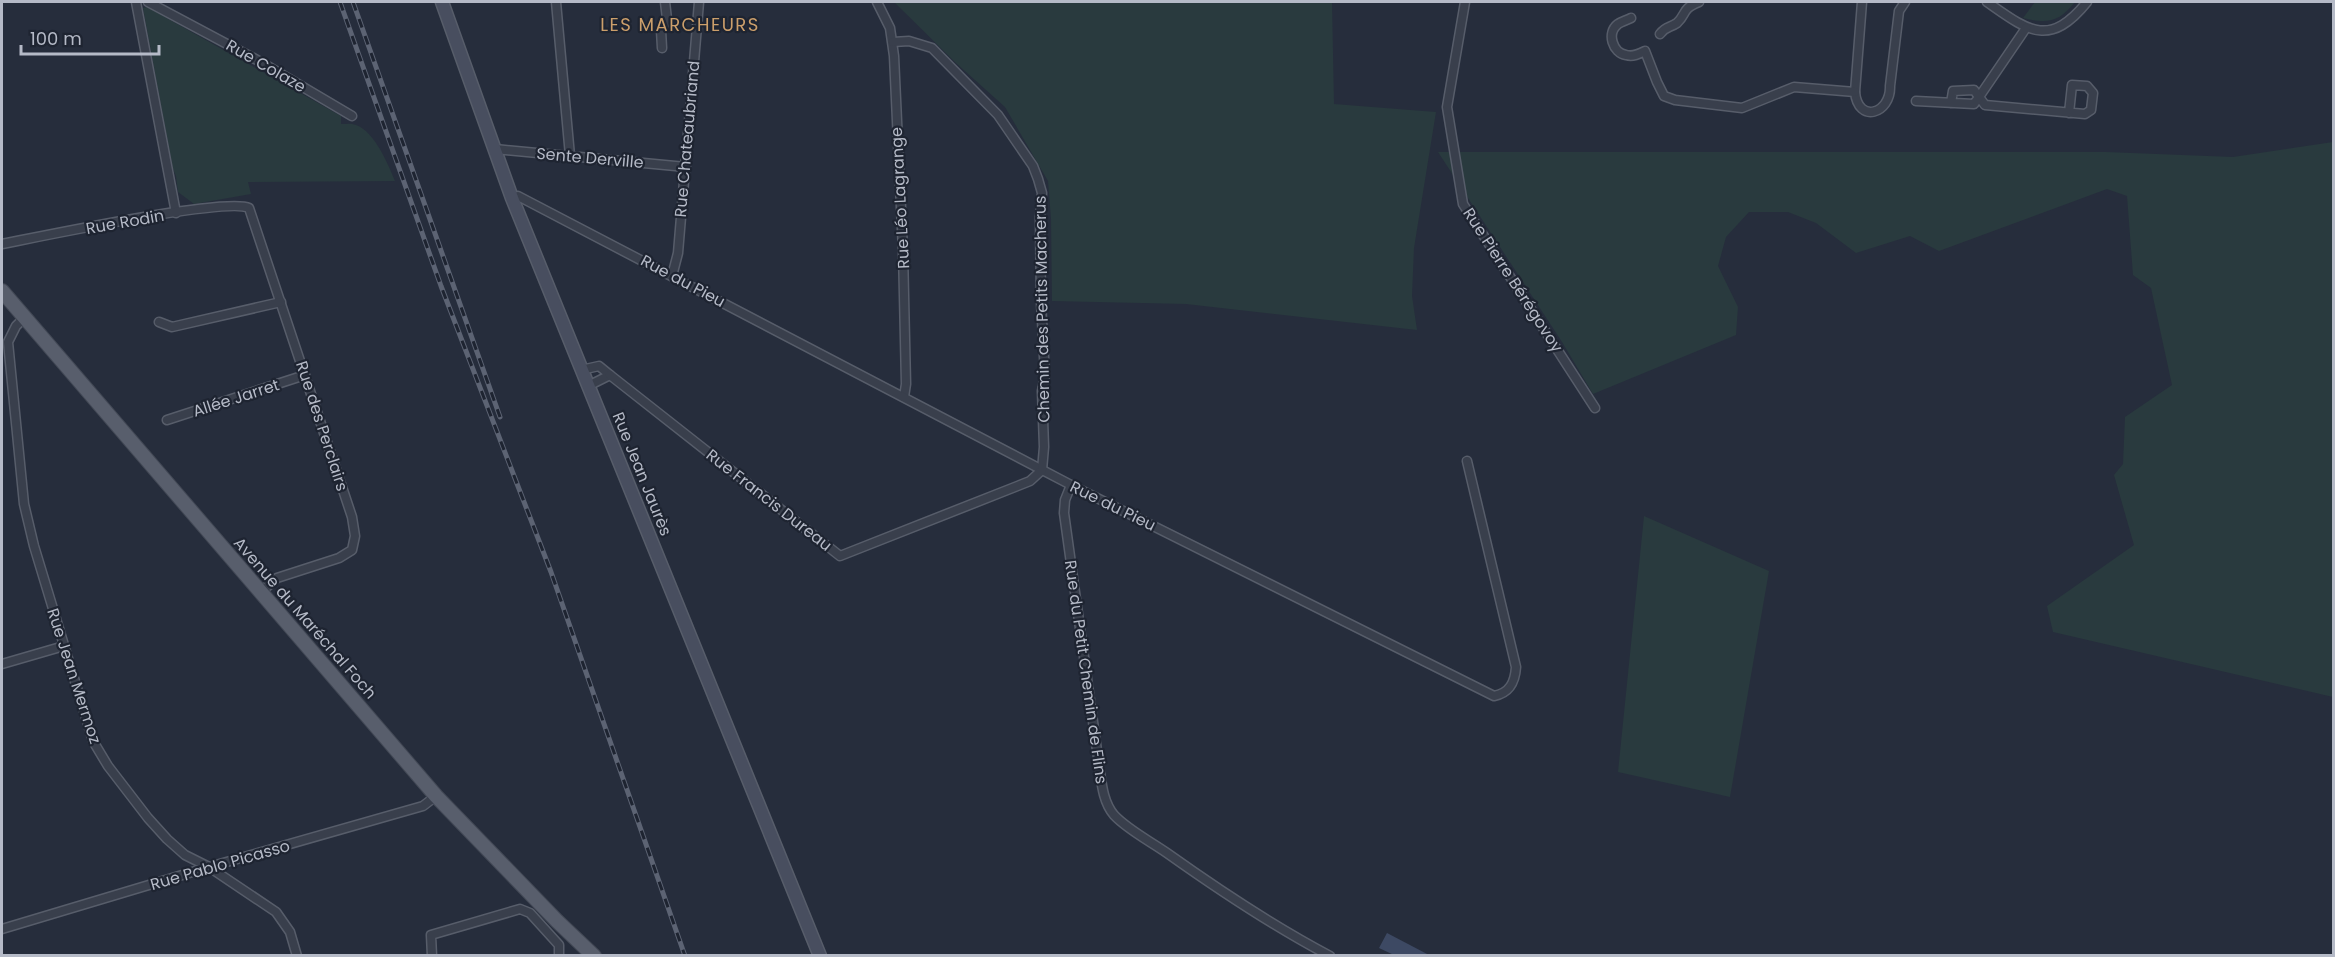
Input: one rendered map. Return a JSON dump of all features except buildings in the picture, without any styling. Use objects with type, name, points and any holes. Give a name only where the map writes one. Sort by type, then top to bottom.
[{"type":"main road","name":"Rue Jean Jaurès","points":[[442,2],[512,198],[820,956]]},
{"type":"main road","name":"Avenue du Maréchal Foch","points":[[2,291],[436,796],[594,956]]},
{"type":"street","points":[[136,2],[176,213]]},
{"type":"street","name":"Rue Colaze","points":[[148,2],[259,61],[352,116]]},
{"type":"street","points":[[556,2],[570,156]]},
{"type":"street","points":[[662,48],[661,30],[667,19],[665,2]]},
{"type":"street","name":"Rue Chateaubriand","points":[[672,276],[678,253],[699,2]]},
{"type":"street","name":"Rue Léo Lagrange","points":[[877,2],[887,20],[893,42],[903,251],[906,384],[904,397]]},
{"type":"street","name":"Rue Pierre Bérégovoy","points":[[1465,2],[1447,107],[1463,204],[1595,408]]},
{"type":"street","points":[[1660,34],[1665,27],[1677,23],[1687,6],[1699,2]]},
{"type":"street","points":[[1862,2],[1855,92],[1856,102],[1862,110],[1870,112],[1877,111],[1884,106],[1890,97],[1899,11],[1905,2]]},
{"type":"street","points":[[1987,2],[2026,28],[2041,30],[2059,26],[2076,15],[2087,2]]},
{"type":"street","points":[[1631,18],[1617,25],[1612,31],[1611,41],[1614,48],[1623,55],[1634,56],[1645,51],[1664,96],[1675,100],[1742,108],[1794,87],[1855,92]]},
{"type":"street","points":[[1916,100],[1974,104],[2026,28]]},
{"type":"street","name":"Chemin des Petits Macherus","points":[[893,42],[909,41],[932,48],[998,115],[1028,158],[1038,179],[1042,193],[1041,302],[1045,375],[1042,391],[1044,447],[1042,470]]},
{"type":"street","points":[[1952,103],[1953,91],[1974,90],[1985,105],[2069,113]]},
{"type":"street","name":"Sente Derville","points":[[495,149],[686,166]]},
{"type":"street","name":"Rue du Pieu","points":[[512,198],[518,196],[1071,485],[1494,696],[1502,695],[1511,687],[1516,667],[1467,461]]},
{"type":"street","name":"Rue Rodin","points":[[2,244],[176,213],[232,206],[249,208]]},
{"type":"street","name":"Rue des Perclairs","points":[[249,208],[352,518],[355,536],[352,550],[339,558],[277,578],[262,591]]},
{"type":"street","points":[[159,322],[172,327],[281,302]]},
{"type":"street","name":"Rue Jean Mermoz","points":[[24,318],[5,343],[24,504],[34,546],[90,735],[100,753],[156,827],[185,855],[209,867],[276,912],[290,932],[297,956]]},
{"type":"street","name":"Rue Francis Dureau","points":[[581,370],[599,366],[840,556],[1030,481],[1042,470]]},
{"type":"street","name":"Allée Jarret","points":[[167,420],[305,375]]},
{"type":"street","points":[[588,386],[610,375]]},
{"type":"street","name":"Rue du Petit Chemin de Flins","points":[[1071,485],[1065,500],[1064,513],[1100,772],[1109,808],[1122,822],[1188,868],[1297,939],[1330,956]]},
{"type":"street","points":[[2,664],[64,646]]},
{"type":"street","name":"Rue Pablo Picasso","points":[[2,929],[209,867],[423,807],[436,796]]},
{"type":"street","points":[[432,956],[431,935],[520,909],[530,913],[559,945],[559,956]]},
{"type":"shaded area","points":[[894,2],[1332,2],[1334,104],[1436,112],[1414,248],[1412,296],[1417,330],[1186,304],[1052,301],[1048,181],[1005,107]]},
{"type":"shaded area","points":[[2035,2],[2075,2],[2064,14],[2052,20],[2039,21],[2023,18]]},
{"type":"shaded area","points":[[147,7],[341,116],[341,124],[354,124],[363,129],[380,149],[395,181],[248,182],[251,194],[194,204],[178,192],[143,8]]},
{"type":"shaded area","points":[[2333,142],[2333,697],[2053,632],[2047,606],[2134,545],[2114,475],[2123,464],[2125,417],[2172,385],[2151,288],[2133,275],[2127,196],[2107,189],[1939,251],[1910,236],[1856,253],[1816,223],[1788,212],[1749,212],[1726,237],[1718,266],[1738,307],[1736,335],[1593,394],[1562,342],[1438,152],[2106,152],[2233,157]]},
{"type":"shaded area","points":[[1644,516],[1769,571],[1730,797],[1618,772]]},
{"type":"water","points":[[1387,933],[1429,955],[1394,955],[1379,948]]},
{"type":"railway","points":[[340,2],[441,286],[551,572],[685,956]]},
{"type":"railway","points":[[353,2],[500,417]]},
{"type":"district","name":"LES MARCHEURS","points":[[680,24]]}]
